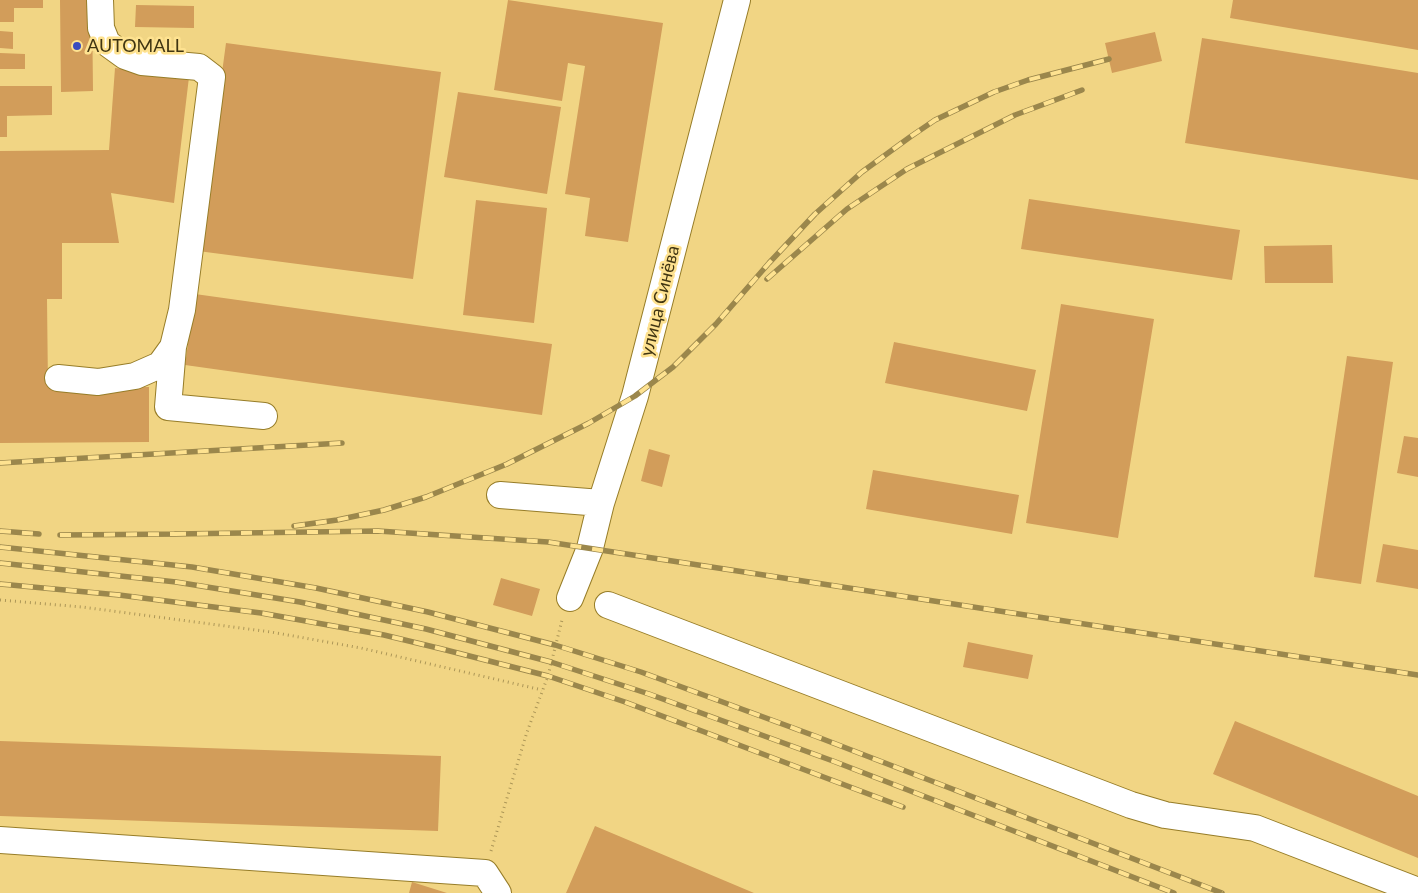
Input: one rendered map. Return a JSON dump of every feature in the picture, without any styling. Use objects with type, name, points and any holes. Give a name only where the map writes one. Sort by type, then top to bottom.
[{"type":"street","points":[[100,0],[101,28],[107,43],[125,56],[142,62],[200,67],[212,76],[182,310],[174,347],[168,407],[264,416]]},
{"type":"street","name":"улица Синёва","points":[[570,598],[590,548],[601,503],[635,396],[737,0]]},
{"type":"street","points":[[58,378],[98,382],[135,376],[160,365],[174,347]]},
{"type":"street","points":[[500,495],[601,503]]},
{"type":"street","points":[[608,605],[1131,805],[1165,815],[1255,828],[1418,890]]},
{"type":"street","points":[[0,840],[491,883]]},
{"type":"path","points":[[491,883],[527,732],[570,598]]},
{"type":"path","points":[[0,600],[109,610],[271,632],[361,648],[542,690]]},
{"type":"building","points":[[0,0],[43,0],[43,8],[14,8],[14,22],[0,22]]},
{"type":"building","name":"AUTOMALL","points":[[60,0],[92,0],[93,91],[61,92]]},
{"type":"building","points":[[508,0],[663,23],[628,242],[585,236],[590,198],[565,194],[585,66],[568,63],[562,101],[494,90]]},
{"type":"building","points":[[1233,0],[1418,0],[1418,50],[1230,18]]},
{"type":"building","points":[[136,5],[194,6],[194,28],[135,27]]},
{"type":"building","points":[[0,31],[13,32],[13,49],[0,48]]},
{"type":"building","points":[[1155,32],[1162,61],[1112,73],[1105,43]]},
{"type":"building","points":[[1202,38],[1418,73],[1418,180],[1185,143]]},
{"type":"building","points":[[226,43],[441,72],[413,279],[198,251]]},
{"type":"building","points":[[0,53],[25,54],[25,69],[0,69]]},
{"type":"building","points":[[115,68],[189,77],[174,203],[111,193],[119,243],[62,243],[62,299],[47,299],[48,388],[149,387],[149,442],[0,443],[0,151],[109,150]]},
{"type":"building","points":[[0,86],[52,86],[52,115],[7,116],[7,137],[0,137]]},
{"type":"building","points":[[458,92],[561,107],[547,194],[444,177]]},
{"type":"building","points":[[1029,199],[1240,230],[1232,280],[1021,249]]},
{"type":"building","points":[[476,200],[547,208],[534,323],[463,315]]},
{"type":"building","points":[[1332,245],[1333,283],[1265,283],[1264,246]]},
{"type":"building","points":[[195,294],[552,344],[542,415],[185,365]]},
{"type":"building","points":[[1061,304],[1154,319],[1118,538],[1026,523]]},
{"type":"building","points":[[894,342],[1036,370],[1027,411],[885,383]]},
{"type":"building","points":[[1347,356],[1393,362],[1361,584],[1314,577]]},
{"type":"building","points":[[1404,436],[1418,438],[1418,477],[1397,473]]},
{"type":"building","points":[[649,449],[670,455],[662,487],[641,481]]},
{"type":"building","points":[[873,470],[1019,495],[1012,534],[866,509]]},
{"type":"building","points":[[1383,544],[1418,550],[1418,589],[1376,582]]},
{"type":"building","points":[[501,578],[540,589],[532,616],[493,605]]},
{"type":"building","points":[[968,642],[1033,655],[1028,679],[963,667]]},
{"type":"building","points":[[1235,721],[1418,796],[1418,858],[1213,774]]},
{"type":"building","points":[[0,741],[441,756],[438,831],[0,816]]},
{"type":"building","points":[[595,826],[754,893],[566,893]]},
{"type":"building","points":[[412,882],[447,893],[409,893]]},
{"type":"railway","points":[[294,526],[337,520],[384,510],[426,497],[507,464],[589,423],[635,396],[673,367],[716,324],[815,214],[862,172],[910,137],[935,120],[994,92],[1028,80],[1109,59]]},
{"type":"railway","points":[[767,279],[847,209],[907,169],[1015,115],[1082,90]]},
{"type":"railway","points":[[0,463],[342,443]]},
{"type":"railway","points":[[0,531],[39,534]]},
{"type":"railway","points":[[175,534],[378,531],[548,542],[1418,675]]},
{"type":"railway","points":[[60,535],[182,534]]},
{"type":"railway","points":[[0,547],[192,567],[316,588],[428,612],[555,645],[641,672],[815,736],[1222,893]]},
{"type":"railway","points":[[0,563],[176,582],[300,602],[426,629],[551,662],[649,694],[833,761],[1174,893]]},
{"type":"railway","points":[[0,584],[119,595],[261,613],[384,635],[442,649],[548,676],[625,702],[903,807]]},
{"type":"place","name":"AUTOMALL","points":[[77,46]]}]
